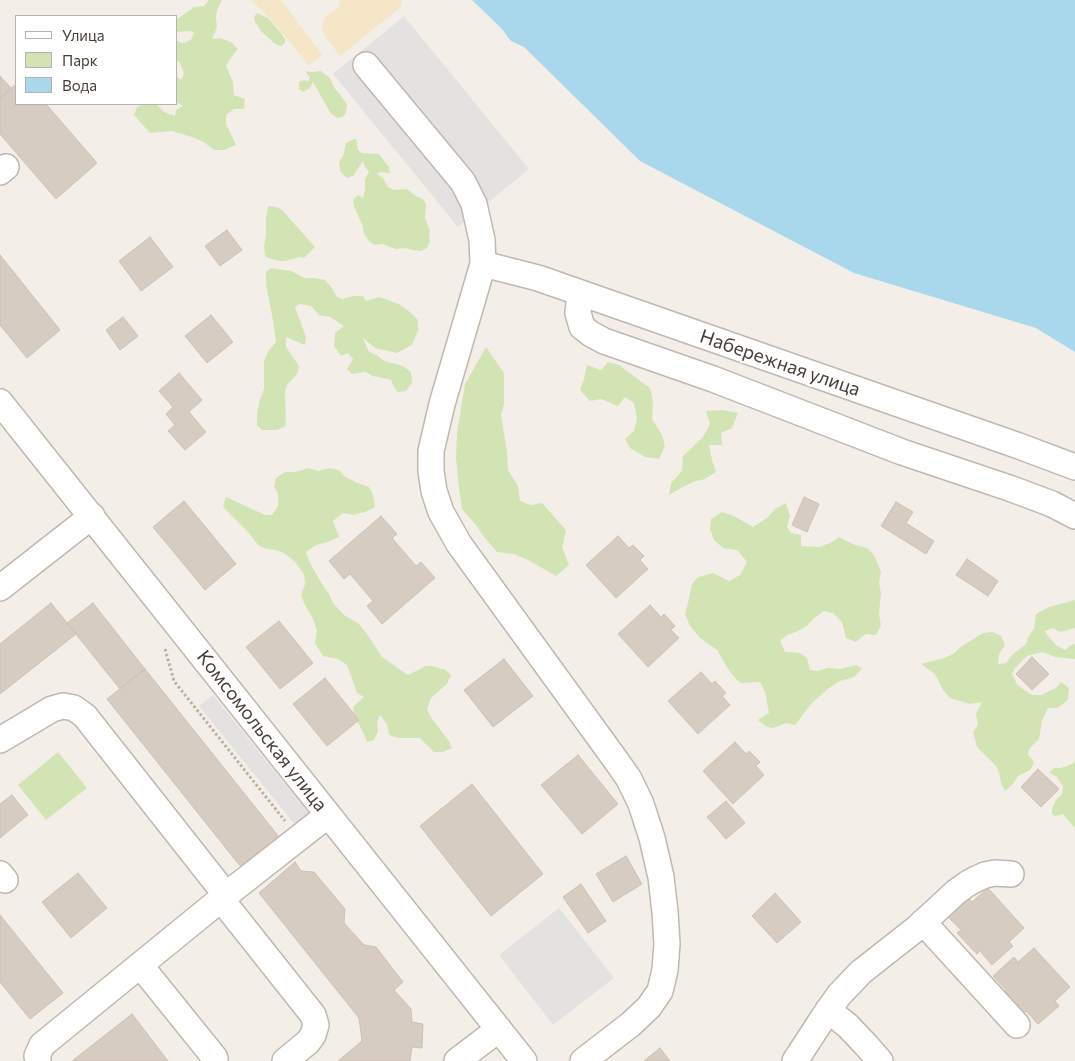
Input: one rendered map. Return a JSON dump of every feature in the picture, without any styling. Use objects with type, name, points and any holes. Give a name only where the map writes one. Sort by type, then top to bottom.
[{"type":"street","points":[[366,65],[463,182],[474,204],[482,240],[483,264],[442,404],[432,451],[430,471],[441,512],[459,544],[610,751],[641,804],[652,838],[662,886],[667,944],[666,970],[660,991],[649,1007],[631,1024],[583,1061]]},
{"type":"street","name":"Набережная улица","points":[[483,264],[538,278],[1075,467]]},
{"type":"street","points":[[580,293],[578,313],[582,327],[590,334],[604,341],[713,379],[902,452],[1012,489],[1052,504],[1075,516]]},
{"type":"street","name":"Комсомольская улица","points":[[0,402],[524,1061]]},
{"type":"street","points":[[0,588],[92,516]]},
{"type":"street","points":[[0,740],[52,709],[63,706],[74,708],[85,716],[313,1015],[316,1026],[313,1035],[308,1042],[285,1061]]},
{"type":"street","points":[[38,1061],[37,1056],[42,1045],[328,815]]},
{"type":"street","points":[[795,1061],[839,995],[861,972],[924,922],[956,892],[976,879],[995,873],[1011,874]]},
{"type":"street","points":[[924,922],[1017,1025]]},
{"type":"street","points":[[140,966],[216,1061]]},
{"type":"street","points":[[828,1010],[848,1026],[880,1061]]},
{"type":"street","points":[[457,1061],[498,1029]]},
{"type":"green space","points":[[209,0],[222,0],[217,10],[217,27],[212,39],[220,38],[231,42],[238,49],[226,66],[233,82],[234,95],[245,99],[244,109],[234,109],[226,115],[226,124],[236,145],[224,150],[214,150],[195,138],[172,131],[150,133],[134,115],[137,107],[141,105],[157,105],[164,112],[175,116],[176,110],[183,106],[178,103],[178,78],[181,80],[184,73],[178,62],[178,42],[183,43],[191,40],[194,32],[178,32],[178,19],[194,7],[204,6]]},
{"type":"green space","points":[[257,13],[268,18],[281,33],[285,43],[281,46],[275,44],[261,31],[255,22],[254,17]]},
{"type":"green space","points":[[305,71],[321,71],[330,78],[335,89],[347,104],[346,113],[342,117],[338,118],[331,114],[313,82],[310,88],[303,92],[299,89],[299,82],[308,81],[310,78]]},
{"type":"green space","points":[[356,139],[358,150],[362,153],[379,154],[389,167],[390,173],[380,172],[377,174],[383,178],[388,187],[394,190],[407,189],[423,199],[426,204],[425,218],[430,231],[430,241],[427,248],[421,251],[406,248],[396,249],[382,244],[375,245],[364,234],[353,200],[358,195],[363,198],[365,179],[369,172],[363,161],[353,176],[347,178],[340,171],[339,162],[343,156],[346,143]]},
{"type":"green space","points":[[268,206],[277,207],[283,211],[315,247],[304,258],[279,261],[265,256],[264,246]]},
{"type":"green space","points":[[271,268],[291,271],[305,278],[325,280],[337,297],[343,299],[363,296],[366,301],[379,297],[399,304],[410,312],[418,320],[418,330],[412,345],[397,353],[375,348],[363,338],[369,352],[377,355],[384,361],[403,366],[411,372],[412,383],[406,391],[398,392],[391,380],[365,372],[352,374],[347,369],[353,359],[348,353],[341,356],[334,346],[335,333],[344,326],[330,317],[319,315],[311,306],[300,304],[295,307],[306,337],[305,345],[286,337],[286,347],[299,366],[297,374],[287,385],[285,393],[286,426],[277,430],[262,430],[257,425],[257,413],[264,389],[264,361],[269,350],[276,342],[266,285],[266,272]]},
{"type":"green space","points":[[486,347],[504,373],[504,404],[501,415],[508,470],[518,486],[520,501],[531,505],[542,503],[566,530],[562,547],[569,565],[556,576],[514,554],[497,552],[462,509],[456,458],[457,433],[465,384]]},
{"type":"green space","points":[[608,362],[619,365],[650,388],[653,402],[652,419],[662,435],[665,446],[659,459],[645,457],[630,448],[625,439],[634,431],[637,418],[634,403],[625,397],[618,406],[601,399],[590,401],[580,390],[587,365],[601,370]]},
{"type":"green space","points":[[723,410],[738,413],[732,428],[721,433],[722,445],[709,445],[716,472],[669,495],[671,483],[682,471],[683,456],[703,437],[710,424],[706,411]]},
{"type":"green space","points":[[308,468],[319,471],[329,468],[339,470],[344,476],[369,487],[373,495],[375,507],[353,515],[343,513],[333,521],[339,537],[316,545],[306,552],[310,563],[333,603],[344,615],[358,623],[382,657],[408,675],[426,666],[433,666],[446,670],[451,675],[447,684],[431,698],[427,710],[452,748],[443,752],[434,752],[420,738],[398,738],[389,735],[387,724],[380,715],[377,722],[378,731],[374,740],[367,742],[355,717],[353,707],[364,697],[357,693],[347,665],[338,659],[323,656],[315,643],[317,631],[301,595],[305,584],[304,574],[295,562],[284,553],[259,546],[223,507],[226,497],[265,515],[272,515],[278,506],[278,494],[274,486],[276,478],[285,472],[296,472]]},
{"type":"green space","points":[[786,503],[790,516],[787,527],[791,533],[801,535],[801,546],[819,547],[839,537],[855,545],[867,548],[874,555],[881,572],[879,614],[881,626],[876,635],[866,634],[856,642],[846,638],[842,622],[833,613],[824,611],[807,626],[787,635],[780,641],[785,652],[800,653],[807,658],[810,670],[840,669],[857,665],[862,669],[854,677],[840,681],[829,688],[812,703],[795,725],[786,723],[773,728],[767,727],[758,720],[769,713],[765,692],[760,682],[741,683],[736,679],[717,650],[700,638],[690,626],[685,614],[692,584],[698,577],[713,573],[729,581],[740,575],[747,562],[737,550],[723,548],[714,540],[710,529],[711,519],[722,512],[734,516],[753,527],[767,518],[775,509]]},
{"type":"green space","points":[[1075,600],[1075,628],[1060,632],[1053,628],[1045,631],[1056,645],[1065,650],[1075,644],[1075,659],[1055,657],[1042,652],[1027,656],[1015,668],[1012,674],[1017,684],[1032,695],[1041,695],[1056,688],[1061,682],[1069,688],[1068,700],[1058,708],[1048,708],[1042,721],[1039,739],[1029,749],[1028,755],[1034,763],[1030,770],[1018,776],[1005,791],[996,766],[977,747],[973,732],[978,725],[976,714],[982,702],[970,704],[950,698],[943,690],[935,674],[921,664],[953,654],[983,633],[993,632],[1001,636],[1005,645],[999,654],[998,664],[1006,663],[1012,655],[1026,644],[1028,637],[1034,629],[1036,614],[1049,607]]},
{"type":"green space","points":[[58,752],[87,788],[46,820],[18,785]]},
{"type":"green space","points":[[1075,761],[1075,828],[1063,814],[1055,816],[1052,814],[1056,800],[1062,794],[1063,786],[1056,776],[1049,773],[1054,768],[1061,768]]},
{"type":"sand","points":[[251,0],[282,0],[322,55],[309,65],[273,22]]},
{"type":"sand","points":[[339,0],[402,0],[401,7],[340,56],[324,35],[322,26],[324,19],[339,6]]},
{"type":"shaded area","points":[[404,16],[529,169],[458,227],[333,74]]},
{"type":"shaded area","points":[[213,695],[310,815],[296,826],[199,706]]},
{"type":"shaded area","points":[[559,908],[614,978],[553,1025],[499,955]]},
{"type":"water","points":[[472,0],[1075,0],[1075,352],[1036,328],[854,273],[640,161],[524,47],[511,41],[502,29]]},
{"type":"building","points":[[0,76],[11,88],[0,98]]},
{"type":"building","points":[[15,85],[15,105],[47,105],[97,163],[56,199],[0,134],[0,98]]},
{"type":"building","points":[[227,230],[242,250],[220,266],[205,246]]},
{"type":"building","points":[[150,237],[173,267],[141,291],[119,261]]},
{"type":"building","points":[[0,255],[60,330],[27,358],[0,325]]},
{"type":"building","points":[[211,315],[233,342],[207,363],[185,336]]},
{"type":"building","points":[[123,317],[138,336],[120,350],[106,330]]},
{"type":"building","points":[[179,373],[202,400],[189,412],[206,432],[185,450],[168,431],[175,425],[166,414],[173,407],[159,391]]},
{"type":"building","points":[[804,497],[819,504],[807,532],[792,525]]},
{"type":"building","points":[[184,501],[236,564],[205,590],[153,527]]},
{"type":"building","points":[[896,502],[913,512],[906,523],[934,541],[926,554],[881,526]]},
{"type":"building","points":[[381,516],[397,534],[392,538],[416,566],[421,562],[435,578],[382,624],[367,606],[373,601],[350,574],[344,579],[329,561]]},
{"type":"building","points":[[618,536],[629,548],[633,545],[644,556],[640,560],[648,569],[616,598],[586,565]]},
{"type":"building","points":[[967,559],[998,581],[988,596],[956,575]]},
{"type":"building","points":[[51,603],[76,634],[0,694],[0,644]]},
{"type":"building","points":[[93,603],[145,669],[120,689],[67,623]]},
{"type":"building","points":[[650,605],[661,617],[664,614],[675,626],[671,630],[679,638],[648,667],[618,634]]},
{"type":"building","points":[[279,621],[313,663],[280,689],[246,647]]},
{"type":"building","points":[[1032,657],[1049,674],[1032,690],[1016,674]]},
{"type":"building","points":[[504,659],[533,696],[493,727],[464,690]]},
{"type":"building","points":[[145,669],[279,837],[241,867],[107,699]]},
{"type":"building","points":[[701,672],[712,684],[715,681],[726,693],[722,696],[730,705],[698,734],[668,701]]},
{"type":"building","points":[[325,678],[359,720],[327,746],[293,704]]},
{"type":"building","points":[[735,742],[746,754],[749,751],[760,762],[756,766],[764,775],[733,804],[703,771]]},
{"type":"building","points":[[578,755],[618,804],[582,834],[541,785]]},
{"type":"building","points":[[1038,769],[1059,789],[1041,807],[1021,787]]},
{"type":"building","points":[[472,784],[543,874],[491,916],[420,826]]},
{"type":"building","points":[[12,795],[28,815],[0,838],[0,804]]},
{"type":"building","points":[[726,801],[745,823],[726,839],[707,817]]},
{"type":"building","points":[[626,856],[642,884],[613,902],[596,874]]},
{"type":"building","points":[[295,862],[301,871],[314,872],[345,909],[344,923],[364,945],[376,947],[403,982],[394,990],[411,1009],[412,1022],[423,1024],[422,1048],[412,1047],[410,1061],[338,1061],[362,1041],[359,1018],[259,893]]},
{"type":"building","points":[[78,873],[107,908],[71,938],[42,902]]},
{"type":"building","points":[[581,884],[606,921],[588,933],[563,897]]},
{"type":"building","points":[[988,888],[1024,928],[1009,942],[1013,946],[992,965],[980,951],[977,954],[957,933],[961,930],[947,916],[968,897],[972,902]]},
{"type":"building","points":[[775,893],[801,922],[777,943],[752,916]]},
{"type":"building","points":[[0,915],[63,993],[30,1019],[0,982]]},
{"type":"building","points":[[1034,948],[1070,987],[1055,1001],[1059,1006],[1038,1024],[1026,1011],[1023,1014],[1003,993],[1006,990],[993,976],[1014,957],[1018,962]]},
{"type":"building","points":[[132,1014],[168,1061],[72,1061]]},
{"type":"building","points":[[660,1048],[670,1061],[644,1061]]}]
